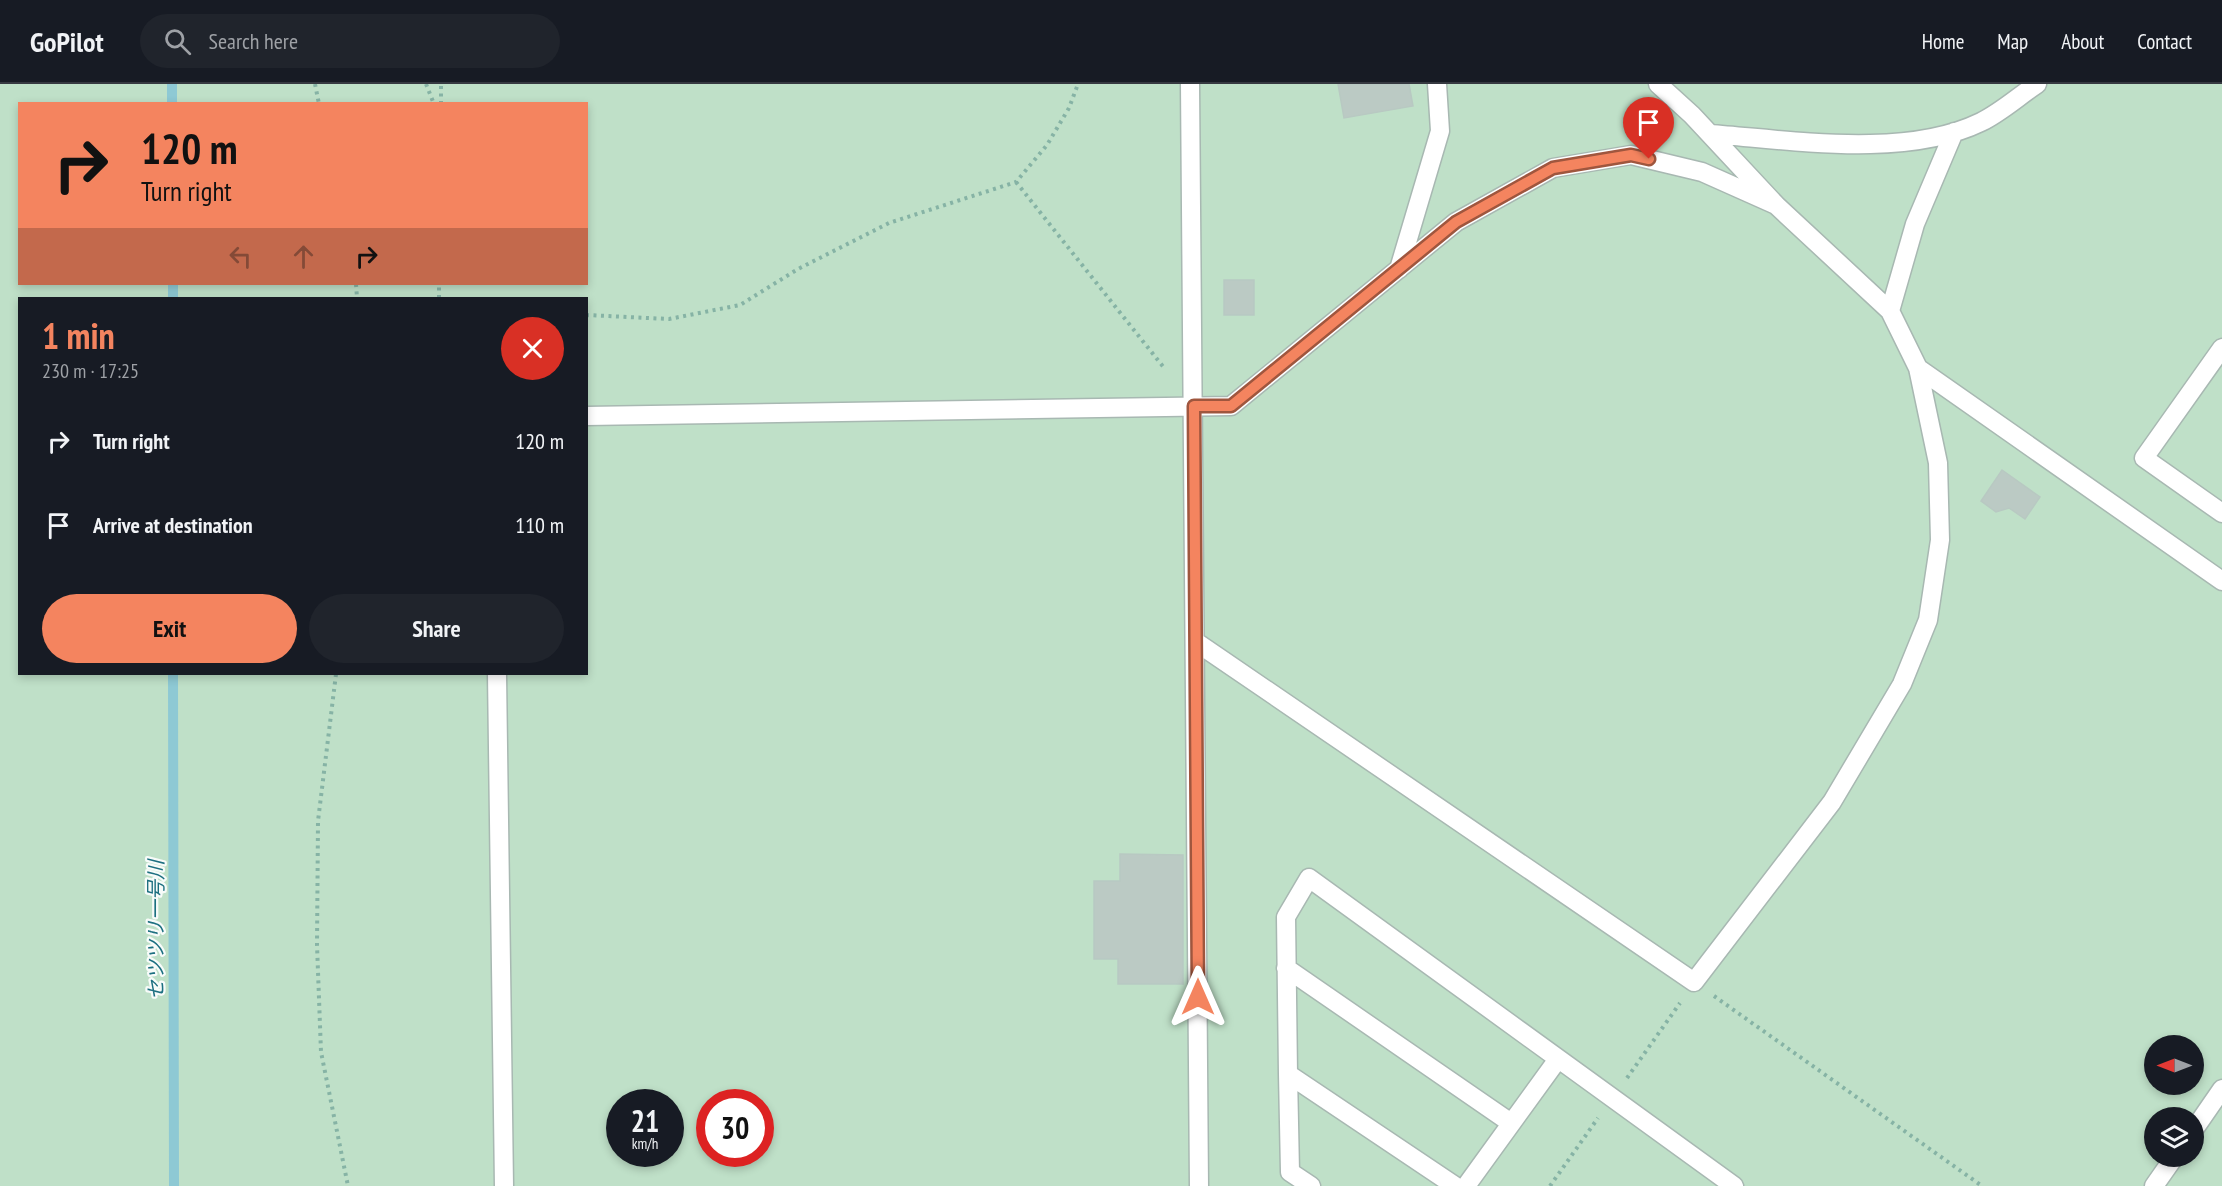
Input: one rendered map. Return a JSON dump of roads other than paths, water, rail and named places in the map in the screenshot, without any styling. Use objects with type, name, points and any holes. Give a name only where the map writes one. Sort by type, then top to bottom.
[{"type":"street","points":[[1190,84],[1199,1186]]},
{"type":"street","points":[[1399,269],[1440,131],[1437,84]]},
{"type":"street","points":[[1196,642],[1694,982],[1832,802],[1902,684],[1928,620],[1940,540],[1938,463],[1918,368],[1890,311],[1776,205],[1710,134],[1658,84]]},
{"type":"street","points":[[1710,134],[1874,146],[1954,132],[1982,122],[2037,84]]},
{"type":"street","points":[[1890,311],[1915,224],[1954,132]]},
{"type":"street","points":[[588,416],[1231,406],[1456,222],[1553,168],[1631,155],[1702,172],[1776,205]]},
{"type":"street","points":[[2222,348],[2144,458],[2222,512]]},
{"type":"street","points":[[1918,368],[2222,581]]},
{"type":"street","points":[[497,675],[504,1186]]},
{"type":"street","points":[[1311,1186],[1290,1172],[1286,968],[1286,917],[1309,878],[1734,1186]]},
{"type":"street","points":[[1286,968],[1511,1123]]},
{"type":"street","points":[[1466,1186],[1558,1059]]},
{"type":"street","points":[[1288,1074],[1455,1186]]},
{"type":"street","points":[[2204,1115],[2222,1089]]},
{"type":"street","points":[[2154,1186],[2167,1167]]},
{"type":"waterway","name":"セツツリ一号川","points":[[172,84],[172,102]]},
{"type":"waterway","name":"セツツリ一号川","points":[[173,285],[173,297]]},
{"type":"waterway","name":"セツツリ一号川","points":[[173,675],[174,1186]]}]
